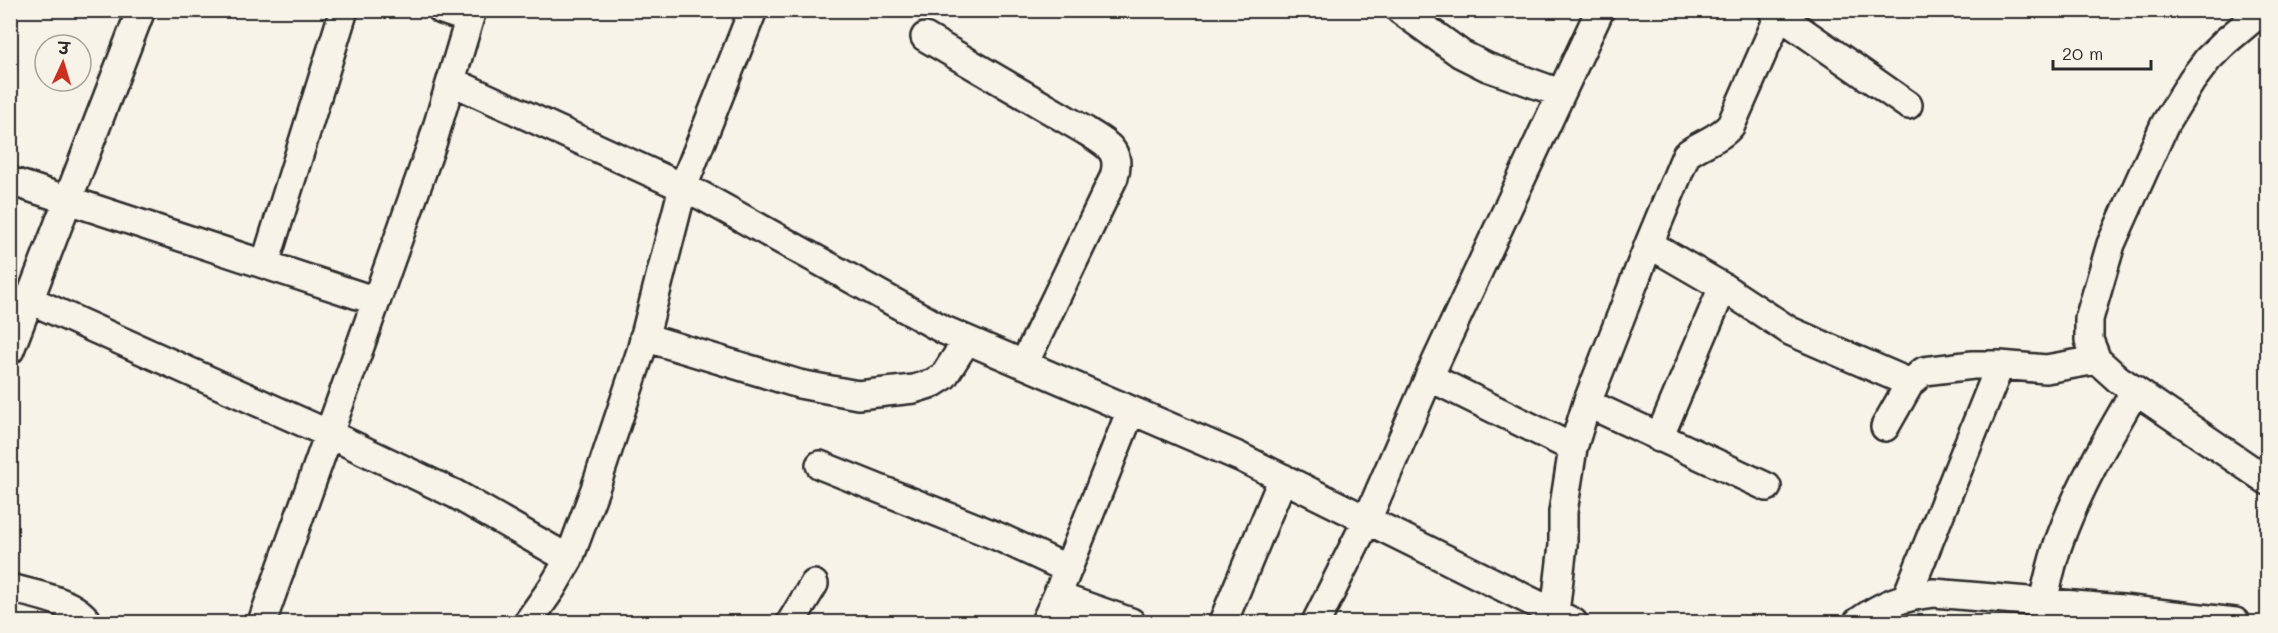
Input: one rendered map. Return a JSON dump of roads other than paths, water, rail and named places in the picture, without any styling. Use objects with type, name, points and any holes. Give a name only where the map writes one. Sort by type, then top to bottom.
[{"type":"street","points":[[10,350],[141,10]]},
{"type":"street","points":[[265,264],[344,10]]},
{"type":"street","points":[[262,622],[432,144],[451,81],[470,15],[442,10]]},
{"type":"street","points":[[528,622],[569,559],[595,489],[644,337],[683,187],[753,10]]},
{"type":"street","points":[[1400,10],[1461,54],[1487,67],[1560,93]]},
{"type":"street","points":[[1316,622],[1366,520],[1429,377],[1600,10]]},
{"type":"street","points":[[2264,10],[2208,59],[2165,124],[2108,254],[2089,319],[2089,340],[2097,360],[2118,379],[2268,481]]},
{"type":"street","points":[[451,81],[683,187],[833,267],[944,330],[1240,457],[1564,618],[1563,512],[1573,448],[1587,402],[1686,155],[1694,148],[1724,134],[1731,125],[1784,15],[1908,105]]},
{"type":"street","points":[[925,37],[1086,130],[1107,145],[1116,155],[1117,165],[1114,177],[1024,364]]},
{"type":"street","points":[[10,181],[376,301]]},
{"type":"street","points":[[1649,244],[1724,287],[1790,331],[1910,383]]},
{"type":"street","points":[[1659,438],[1724,287]]},
{"type":"street","points":[[30,300],[329,434],[455,494],[569,559]]},
{"type":"street","points":[[644,337],[799,384],[858,395],[914,389],[933,383],[944,376],[968,340]]},
{"type":"street","points":[[1885,427],[1910,383],[1924,371],[1973,365],[2046,369],[2097,360]]},
{"type":"street","points":[[1907,596],[2000,365]]},
{"type":"street","points":[[1429,377],[1573,448]]},
{"type":"street","points":[[2043,602],[2059,541],[2076,498],[2135,391]]},
{"type":"street","points":[[1587,402],[1767,488]]},
{"type":"street","points":[[1045,622],[1131,410]]},
{"type":"street","points":[[820,465],[999,537],[1068,569]]},
{"type":"street","points":[[1223,622],[1283,478]]},
{"type":"street","points":[[791,622],[814,584]]},
{"type":"street","points":[[10,588],[72,608],[82,614],[88,622]]},
{"type":"street","points":[[1858,622],[1873,611],[1907,596],[1935,593],[2043,602],[2220,622]]},
{"type":"street","points":[[1057,596],[1131,622]]}]
